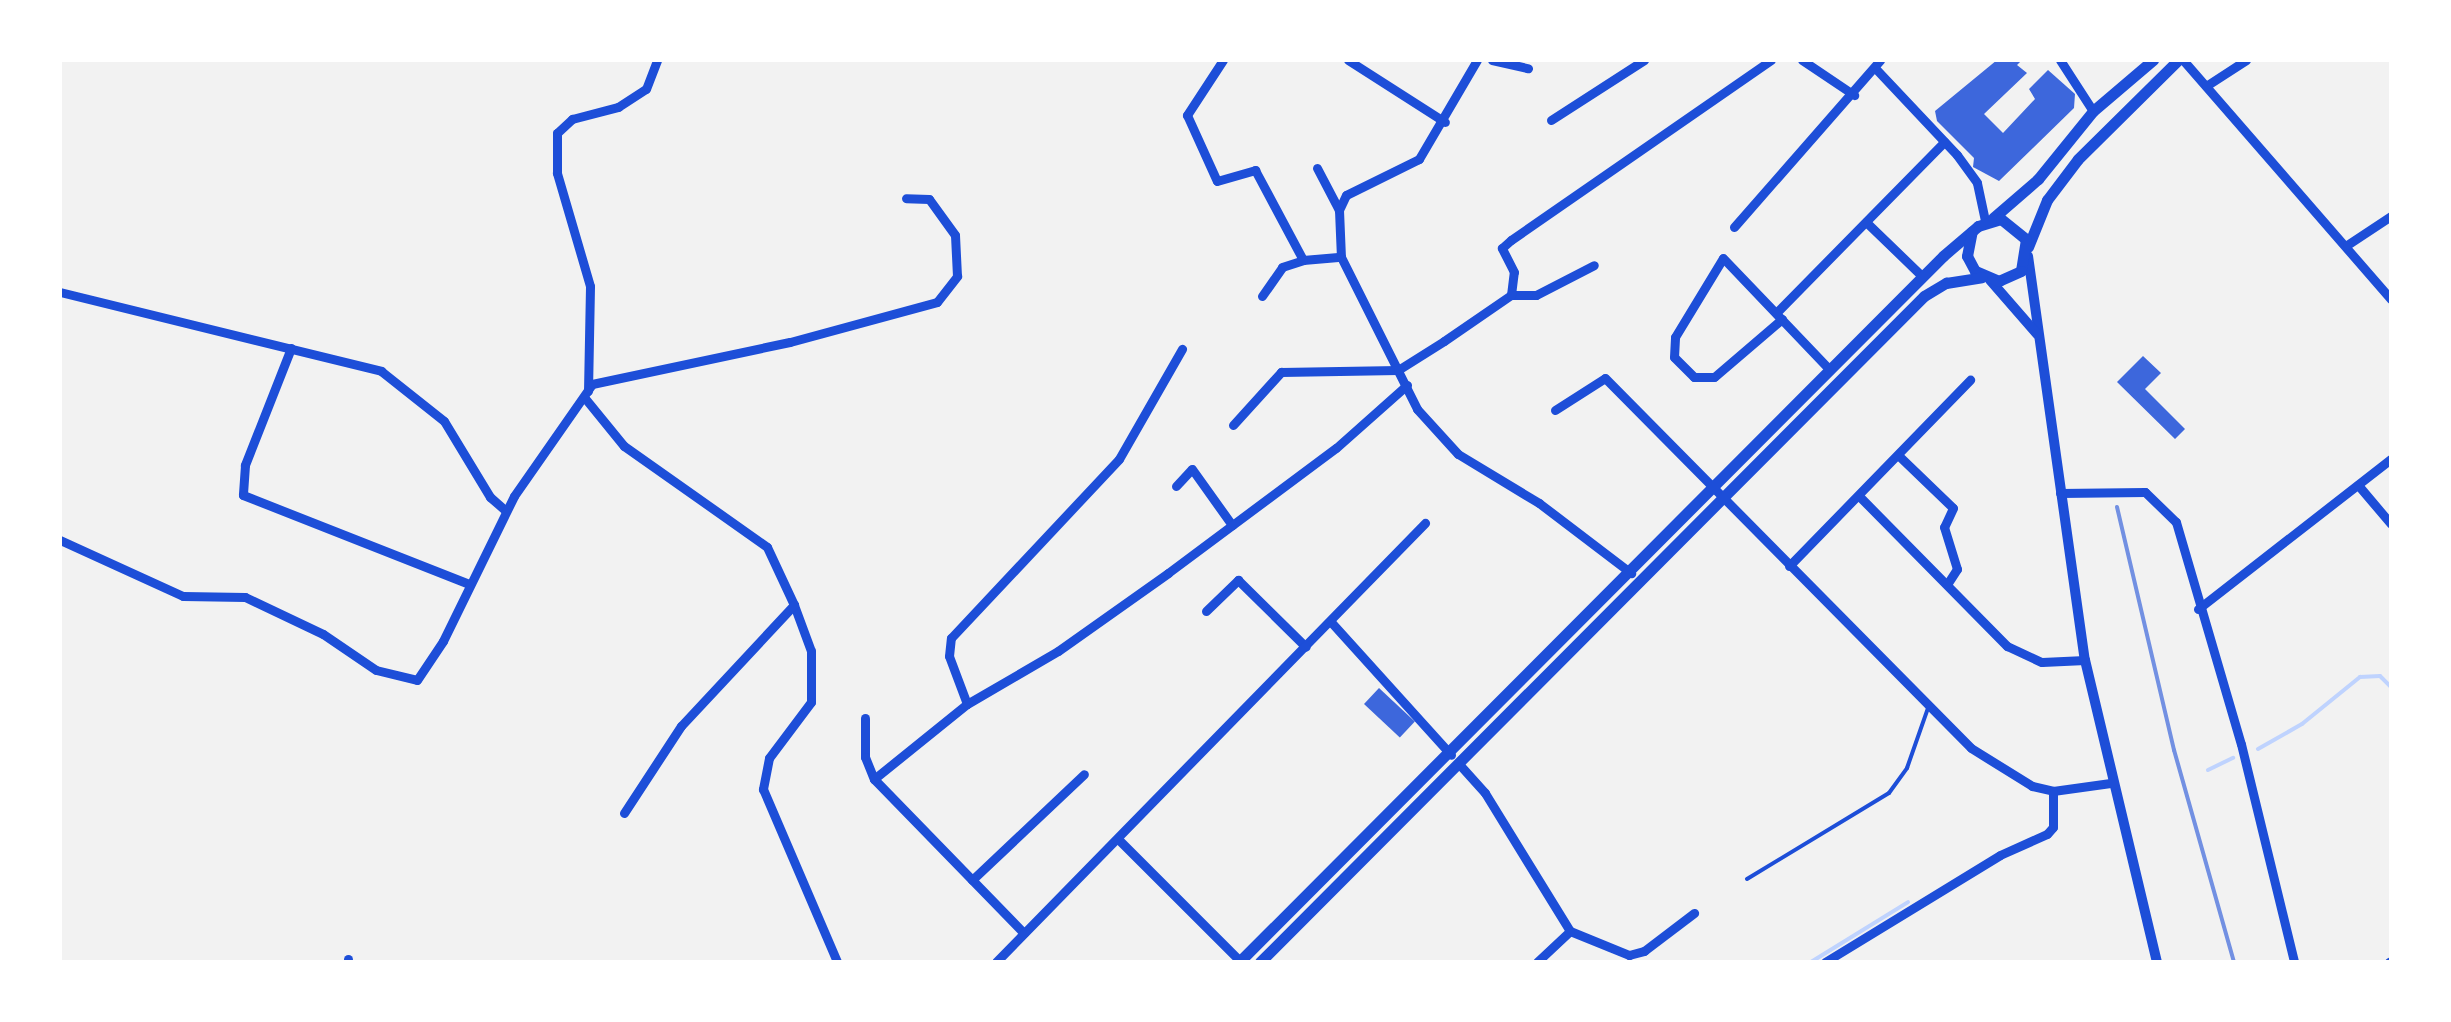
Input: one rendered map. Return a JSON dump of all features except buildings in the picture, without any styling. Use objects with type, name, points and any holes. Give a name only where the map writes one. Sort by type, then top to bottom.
[{"type":"main road","points":[[1260,962],[1632,573],[1719,494],[1830,370],[1922,276],[2038,179],[2093,111],[2153,60]]},
{"type":"main road","points":[[1240,962],[1455,760],[1719,494],[1924,296],[1946,283],[2014,276],[2047,200],[2078,159],[2180,60]]},
{"type":"main road","points":[[1989,220],[2016,226],[2028,251]]},
{"type":"main road","points":[[1972,232],[1967,256],[1986,278]]},
{"type":"street","points":[[657,60],[646,89],[618,107],[572,119],[557,133],[556,174],[590,286],[586,394],[624,446],[767,547],[794,605],[811,651],[811,702],[769,758],[763,789],[837,962]]},
{"type":"street","points":[[1223,60],[1188,115],[1188,126],[1216,180],[1256,170],[1302,260]]},
{"type":"street","points":[[1348,60],[1445,122]]},
{"type":"street","points":[[1339,210],[1346,195],[1419,159],[1445,122],[1477,60]]},
{"type":"street","points":[[1492,60],[1528,68]]},
{"type":"street","points":[[1551,120],[1644,60]]},
{"type":"street","points":[[1511,295],[1514,272],[1502,248],[1771,60]]},
{"type":"street","points":[[1802,60],[1854,95]]},
{"type":"street","points":[[2060,60],[2093,111]]},
{"type":"street","points":[[2180,60],[2391,299]]},
{"type":"street","points":[[2206,86],[2246,60]]},
{"type":"street","points":[[1734,227],[1878,64],[1977,184],[1989,220]]},
{"type":"street","points":[[1830,370],[1779,316],[1723,258],[1675,337],[1674,357],[1694,378],[1714,377],[1779,316],[1944,142]]},
{"type":"street","points":[[1317,168],[1339,210],[1342,258],[1417,409],[1458,454],[1539,503],[1632,573]]},
{"type":"street","points":[[60,540],[183,596],[245,597],[399,680],[417,680],[430,667],[506,511],[586,394],[610,378],[929,307],[957,276],[955,235],[929,199],[906,198]]},
{"type":"street","points":[[2347,245],[2391,216]]},
{"type":"street","points":[[1866,222],[1922,276]]},
{"type":"street","points":[[2028,251],[2086,660],[2110,783],[2158,962]]},
{"type":"street","points":[[1262,296],[1282,267],[1302,260],[1342,258]]},
{"type":"street","points":[[1233,425],[1280,372],[1398,370],[1511,295],[1536,295],[1594,266]]},
{"type":"street","points":[[1986,278],[2038,335]]},
{"type":"street","points":[[60,292],[312,352],[404,384],[444,422],[490,497],[506,511]]},
{"type":"street","points":[[291,348],[244,465],[243,495],[469,584]]},
{"type":"street","points":[[967,704],[949,656],[951,638],[1119,459],[1182,349]]},
{"type":"street","points":[[1554,410],[1605,378],[1928,708],[2012,776],[2053,791],[2110,783]]},
{"type":"street","points":[[1789,566],[1970,380]]},
{"type":"street","points":[[874,779],[967,704],[1058,652],[1232,524],[1407,384]]},
{"type":"street","points":[[1898,455],[1953,508],[1944,527],[1957,569],[1948,583]]},
{"type":"street","points":[[2198,609],[2391,460]]},
{"type":"street","points":[[1176,486],[1192,470],[1232,524]]},
{"type":"street","points":[[2358,485],[2391,524]]},
{"type":"street","points":[[2060,493],[2145,492],[2176,522],[2198,609],[2241,744],[2294,962]]},
{"type":"street","points":[[1859,496],[2007,646],[2042,662],[2086,660]]},
{"type":"street","points":[[996,962],[1425,523]]},
{"type":"street","points":[[1206,611],[1238,580],[1306,647]]},
{"type":"street","points":[[624,813],[681,726],[794,605]]},
{"type":"street","points":[[1330,622],[1485,792],[1570,931],[1628,958],[1644,951],[1694,913]]},
{"type":"street","points":[[865,718],[865,756],[874,779],[1024,933]]},
{"type":"street","points":[[972,880],[1084,774]]},
{"type":"street","points":[[1825,962],[1903,911],[2047,834],[2053,828],[2053,791]]},
{"type":"street","points":[[1119,840],[1240,962]]},
{"type":"street","points":[[1538,962],[1570,931]]},
{"type":"lane","points":[[1747,880],[1890,793],[1907,768],[1928,708]]},
{"type":"waterway","points":[[2258,749],[2302,724],[2360,677],[2380,676],[2391,687]]},
{"type":"waterway","points":[[2208,770],[2233,758]]},
{"type":"waterway","points":[[1811,962],[1908,902]]},
{"type":"railway","points":[[2117,507],[2174,750],[2234,962]]}]
